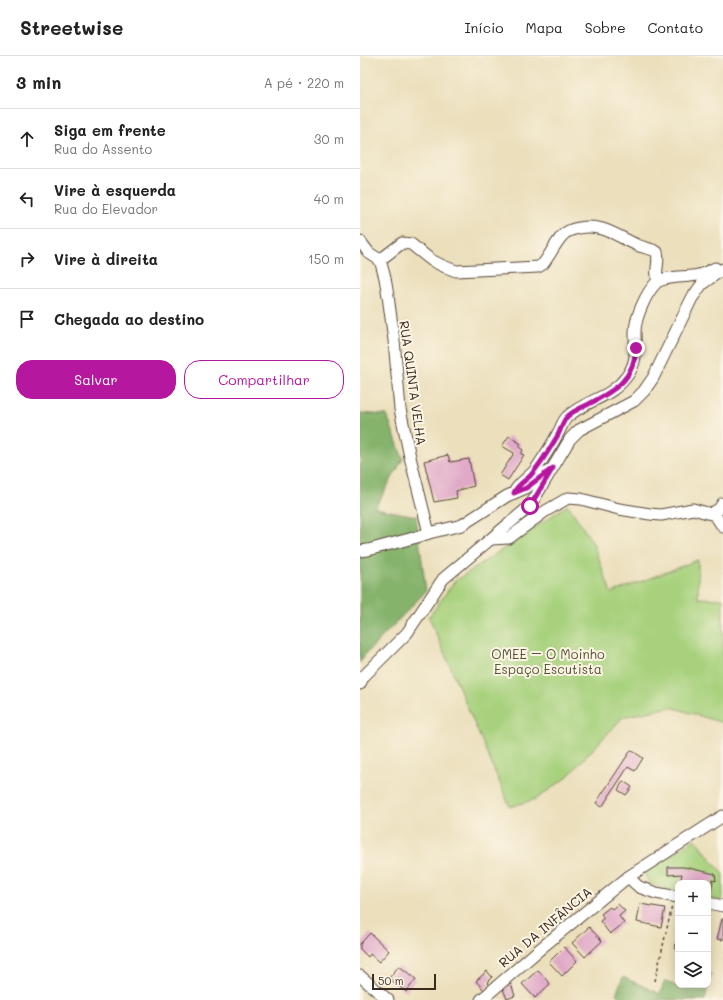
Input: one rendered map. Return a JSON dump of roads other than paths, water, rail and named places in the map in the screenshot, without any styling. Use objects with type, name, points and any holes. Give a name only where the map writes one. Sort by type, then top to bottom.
[{"type":"street","points":[[360,241],[369,253],[380,260],[402,243],[411,244],[431,260],[456,271],[538,267],[543,264],[563,235],[572,229],[585,226],[601,228],[638,246],[651,248],[658,252],[659,258],[656,274],[658,281]]},
{"type":"street","name":"RUA QUINTA VELHA","points":[[380,260],[385,278],[394,340],[400,409],[429,533]]},
{"type":"street","points":[[514,493],[516,487],[529,477],[535,469],[558,434],[566,418],[578,409],[612,392],[621,384],[628,374],[636,358],[635,332],[637,318],[652,288],[658,281],[674,277],[697,275],[723,264]]},
{"type":"street","points":[[360,684],[363,677],[407,632],[443,579],[530,506],[570,439],[579,430],[634,401],[644,391],[653,378],[692,298],[702,284],[723,269]]},
{"type":"street","points":[[360,551],[462,525],[514,493],[526,488],[553,468]]},
{"type":"street","points":[[491,539],[509,538],[544,512],[568,498],[581,499],[619,509],[661,515],[693,509],[711,514],[719,509],[723,503]]},
{"type":"street","points":[[713,512],[723,527]]},
{"type":"street","name":"RUA DA INFÂNCIA","points":[[481,1000],[540,949],[628,877],[723,816]]},
{"type":"street","points":[[628,877],[639,887],[656,893],[675,897]]},
{"type":"street","points":[[711,904],[723,906]]},
{"type":"street","points":[[360,976],[388,1000]]},
{"type":"park label","name":"OMEE – O Moinho Espaço Escutista","points":[[548,662]]}]
